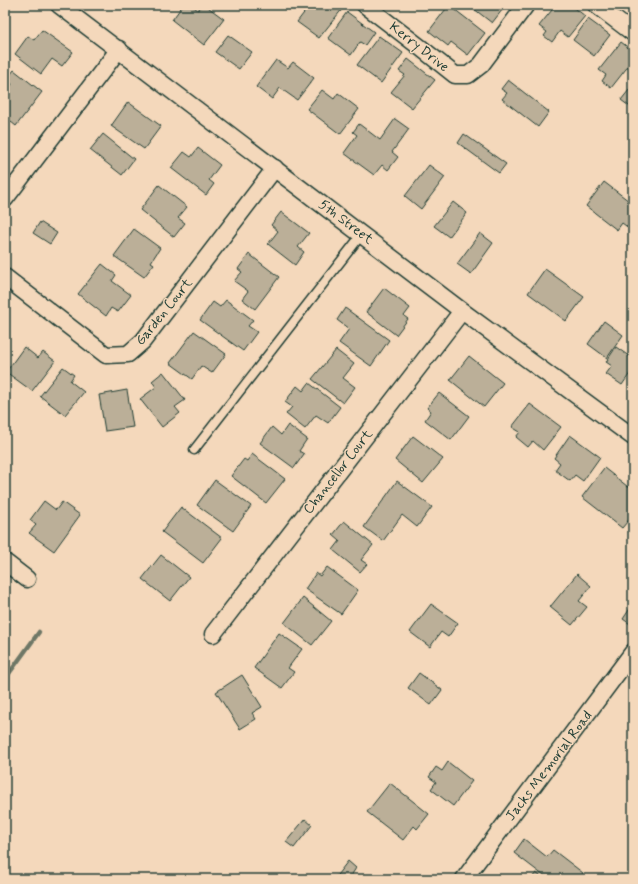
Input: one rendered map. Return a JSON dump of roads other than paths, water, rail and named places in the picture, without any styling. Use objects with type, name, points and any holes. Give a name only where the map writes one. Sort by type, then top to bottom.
[{"type":"street","name":"5th Street","points":[[59,5],[462,311],[633,437]]},
{"type":"street","name":"Kerry Drive","points":[[365,5],[454,75],[468,75],[481,65],[526,5]]},
{"type":"street","points":[[596,5],[633,33]]},
{"type":"street","points":[[5,199],[119,50]]},
{"type":"street","name":"Garden Court","points":[[5,277],[106,356],[128,354],[143,341],[275,168]]},
{"type":"street","name":"Chancellor Court","points":[[214,634],[462,311]]},
{"type":"street","points":[[5,562],[27,579]]},
{"type":"street","name":"Jacks Memorial Road","points":[[464,879],[633,652]]},
{"type":"lane","points":[[194,450],[362,234]]},
{"type":"waterway","points":[[5,679],[39,632]]}]
